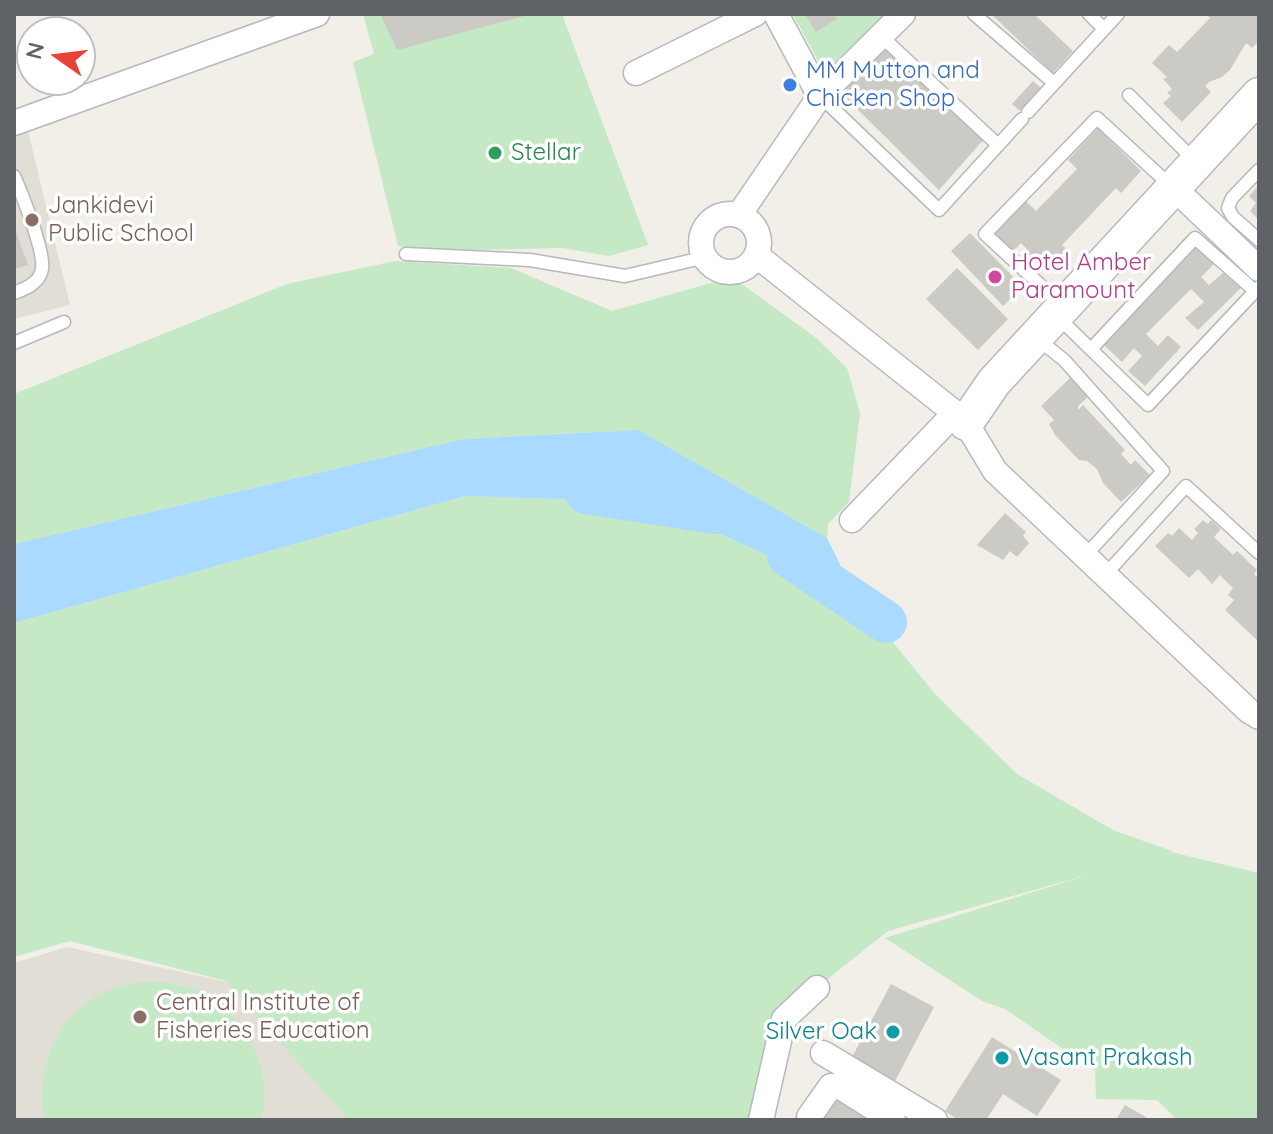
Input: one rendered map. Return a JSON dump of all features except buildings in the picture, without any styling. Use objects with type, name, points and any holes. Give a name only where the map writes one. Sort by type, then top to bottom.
[{"type":"street","points":[[14,123],[317,14]]},
{"type":"street","points":[[636,73],[755,14]]},
{"type":"street","points":[[776,14],[820,96]]},
{"type":"street","points":[[739,215],[820,96],[903,14]]},
{"type":"street","points":[[1180,193],[1197,163],[1259,95]]},
{"type":"street","points":[[852,520],[960,418],[997,402],[1069,329],[1180,193],[1259,120]]},
{"type":"street","points":[[1180,193],[1258,283]]},
{"type":"street","points":[[726,214],[739,215],[755,228],[759,241],[756,255],[742,269],[727,271],[715,267],[706,257],[702,244],[708,224],[726,214]]},
{"type":"street","points":[[756,255],[960,418],[995,471],[1249,711],[1259,717]]},
{"type":"street","points":[[761,1120],[784,1019],[817,988]]},
{"type":"street","points":[[823,1053],[935,1120]]},
{"type":"street","points":[[809,1120],[831,1086],[839,1086],[893,1120]]},
{"type":"lane","points":[[974,14],[1054,83]]},
{"type":"lane","points":[[1089,14],[1104,29]]},
{"type":"lane","points":[[820,96],[939,210],[1118,14]]},
{"type":"lane","points":[[881,36],[998,145]]},
{"type":"lane","points":[[1129,95],[1197,163]]},
{"type":"lane","points":[[1085,556],[1163,471],[1064,360],[1069,329],[1195,238],[1258,283],[1148,405],[1069,329],[985,234],[1097,118],[1180,193]]},
{"type":"lane","points":[[1259,170],[1232,198],[1228,208],[1233,217],[1259,240]]},
{"type":"lane","points":[[14,176],[39,247],[42,269],[36,282],[14,293]]},
{"type":"lane","points":[[406,254],[530,260],[625,276],[706,257]]},
{"type":"lane","points":[[14,343],[64,322]]},
{"type":"lane","points":[[1105,575],[1186,486],[1259,553]]},
{"type":"shaded area","name":"Jankidevi Public School","points":[[28,131],[70,305],[14,319],[14,136]]},
{"type":"shaded area","name":"Central Institute of Fisheries Education","points":[[67,947],[236,984],[355,1120],[14,1120],[14,963]]},
{"type":"green space","name":"Stellar","points":[[363,14],[562,14],[648,245],[609,256],[563,248],[428,251],[398,246],[353,62],[374,54]]},
{"type":"green space","points":[[793,14],[886,14],[824,72]]},
{"type":"green space","points":[[395,261],[511,268],[612,311],[732,277],[815,337],[847,368],[860,413],[849,502],[828,524],[827,538],[637,430],[463,439],[14,544],[14,394],[287,284]]},
{"type":"green space","points":[[465,496],[652,502],[856,597],[935,694],[1017,774],[1113,830],[1171,852],[1259,873],[1259,1120],[1177,1120],[1157,1100],[1096,1099],[1095,1071],[1005,1009],[982,1001],[885,938],[1091,874],[888,931],[780,1017],[762,1120],[349,1120],[226,981],[70,941],[14,957],[14,623]]},
{"type":"green space","points":[[163,982],[199,991],[230,1014],[242,1029],[260,1063],[264,1082],[261,1120],[44,1120],[43,1076],[58,1036],[70,1019],[85,1004],[104,993],[130,984]]},
{"type":"water","points":[[638,430],[827,538],[856,597],[652,502],[465,496],[14,623],[14,544],[463,439]]},
{"type":"waterway","points":[[586,493],[714,513]]},
{"type":"waterway","points":[[788,556],[886,622]]},
{"type":"place","name":"MM Mutton and Chicken Shop","points":[[790,85]]},
{"type":"place","name":"Stellar","points":[[495,153]]},
{"type":"place","name":"Jankidevi Public School","points":[[32,220]]},
{"type":"place","name":"Hotel Amber Paramount","points":[[995,277]]},
{"type":"place","name":"Central Institute of Fisheries Education","points":[[140,1017]]},
{"type":"place","name":"Silver Oak","points":[[893,1032]]},
{"type":"place","name":"Vasant Prakash","points":[[1002,1058]]}]
